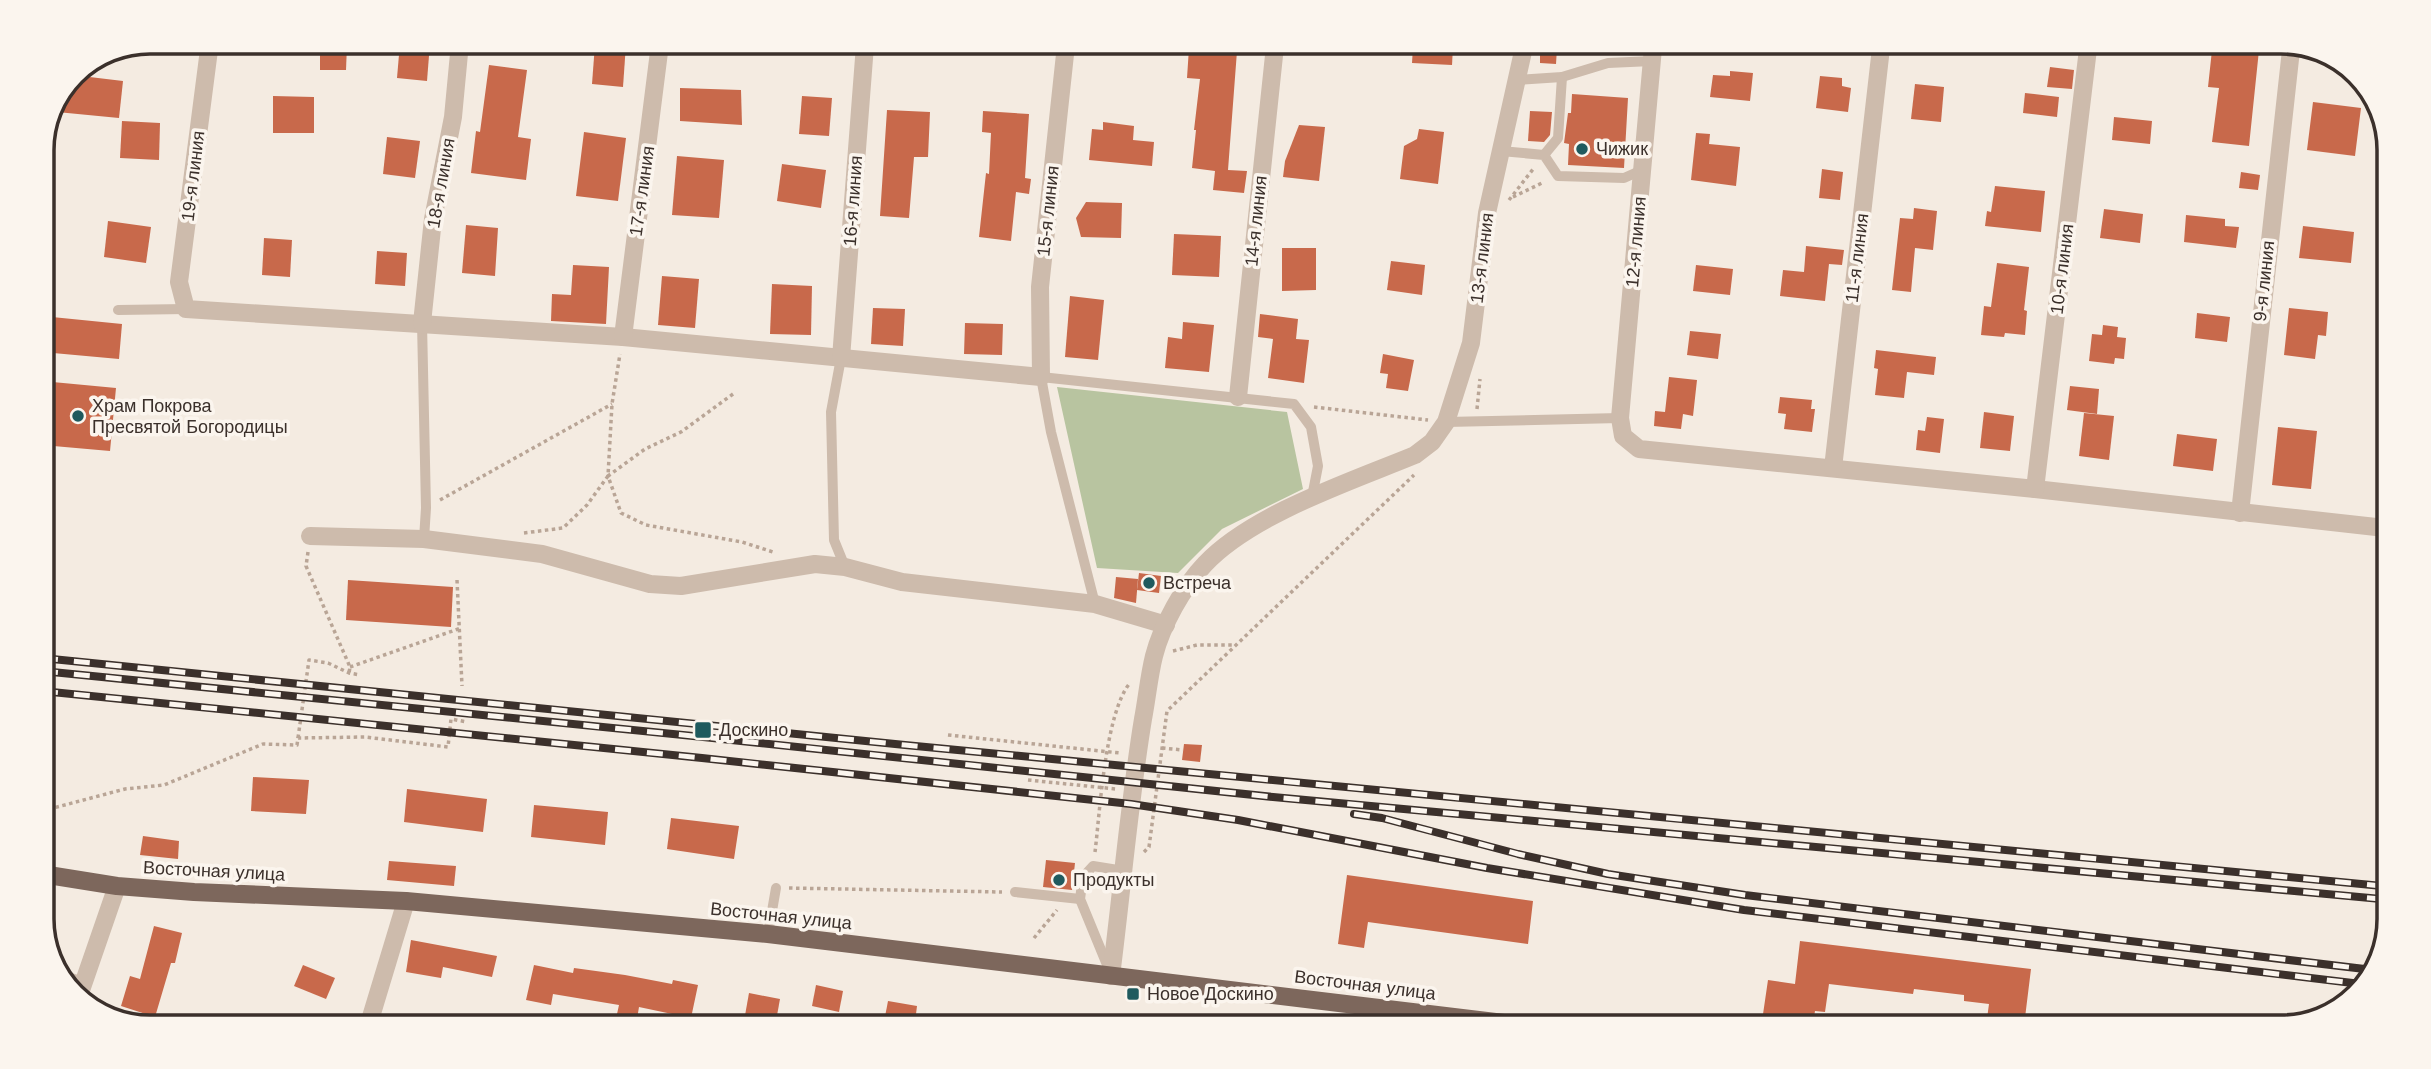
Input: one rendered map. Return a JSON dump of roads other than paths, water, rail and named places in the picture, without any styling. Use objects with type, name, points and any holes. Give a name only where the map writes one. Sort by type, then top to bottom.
[{"type":"main road","name":"Восточная улица","points":[[54,876],[117,886],[406,901],[768,934],[1437,1015]]},
{"type":"street","name":"19-я линия","points":[[186,309],[179,282],[208,54]]},
{"type":"street","name":"18-я линия","points":[[422,323],[433,219],[453,117],[459,54]]},
{"type":"street","name":"17-я линия","points":[[622,337],[659,54]]},
{"type":"street","name":"16-я линия","points":[[841,358],[864,54]]},
{"type":"street","name":"15-я линия","points":[[1041,377],[1040,288],[1065,54]]},
{"type":"street","name":"14-я линия","points":[[1238,397],[1274,54]]},
{"type":"street","name":"13-я линия","points":[[1312,497],[1417,463],[1446,422],[1471,343],[1487,213],[1523,54]]},
{"type":"street","name":"12-я линия","points":[[1621,427],[1653,54]]},
{"type":"street","name":"11-я линия","points":[[1832,468],[1880,54]]},
{"type":"street","name":"10-я линия","points":[[2035,489],[2087,54]]},
{"type":"street","name":"9-я линия","points":[[2240,513],[2290,55]]},
{"type":"street","points":[[186,309],[622,337],[1041,377]]},
{"type":"street","points":[[1621,427],[1639,449],[2377,527]]},
{"type":"street","points":[[1111,976],[1140,736],[1154,655],[1166,625],[1188,586],[1205,563],[1232,541],[1276,514],[1312,497]]},
{"type":"street","points":[[310,536],[424,539],[542,554],[650,584],[681,586],[815,565],[845,567],[902,582],[1095,604],[1166,625]]},
{"type":"street","points":[[82,987],[117,886]]},
{"type":"street","points":[[372,1015],[406,901]]},
{"type":"lane","points":[[1517,80],[1562,77],[1608,63],[1653,54]]},
{"type":"lane","points":[[1544,155],[1558,138],[1562,77]]},
{"type":"lane","points":[[1501,151],[1544,155]]},
{"type":"lane","points":[[1544,155],[1558,176],[1624,178],[1642,170]]},
{"type":"lane","points":[[118,310],[186,309]]},
{"type":"lane","points":[[422,323],[426,508],[424,539]]},
{"type":"lane","points":[[841,358],[831,412],[834,540],[845,567]]},
{"type":"lane","points":[[1095,604],[1051,432],[1041,377],[1294,404],[1311,427],[1318,466],[1312,497]]},
{"type":"lane","points":[[1446,422],[1621,427]]},
{"type":"lane","points":[[1111,976],[1080,899],[1083,877],[1093,866],[1125,871]]},
{"type":"lane","points":[[768,934],[776,888]]},
{"type":"lane","points":[[1015,892],[1080,899]]},
{"type":"railway","points":[[54,659],[905,745],[2377,886]]},
{"type":"railway","points":[[54,672],[1273,797],[2377,899]]},
{"type":"railway","points":[[54,692],[1131,804],[1238,820],[1487,868],[1744,910],[2352,983]]},
{"type":"railway","points":[[1354,814],[1382,818],[1518,854],[1608,874],[1745,895],[2363,969]]},
{"type":"place","name":"Чижик","points":[[1582,149]]},
{"type":"place","name":"Храм Покрова Пресвятой Богородицы","points":[[78,416]]},
{"type":"place","name":"Встреча","points":[[1149,583]]},
{"type":"place","name":"Доскино","points":[[703,730]]},
{"type":"place","name":"Продукты","points":[[1059,880]]},
{"type":"place","name":"Новое Доскино","points":[[1133,994]]}]
